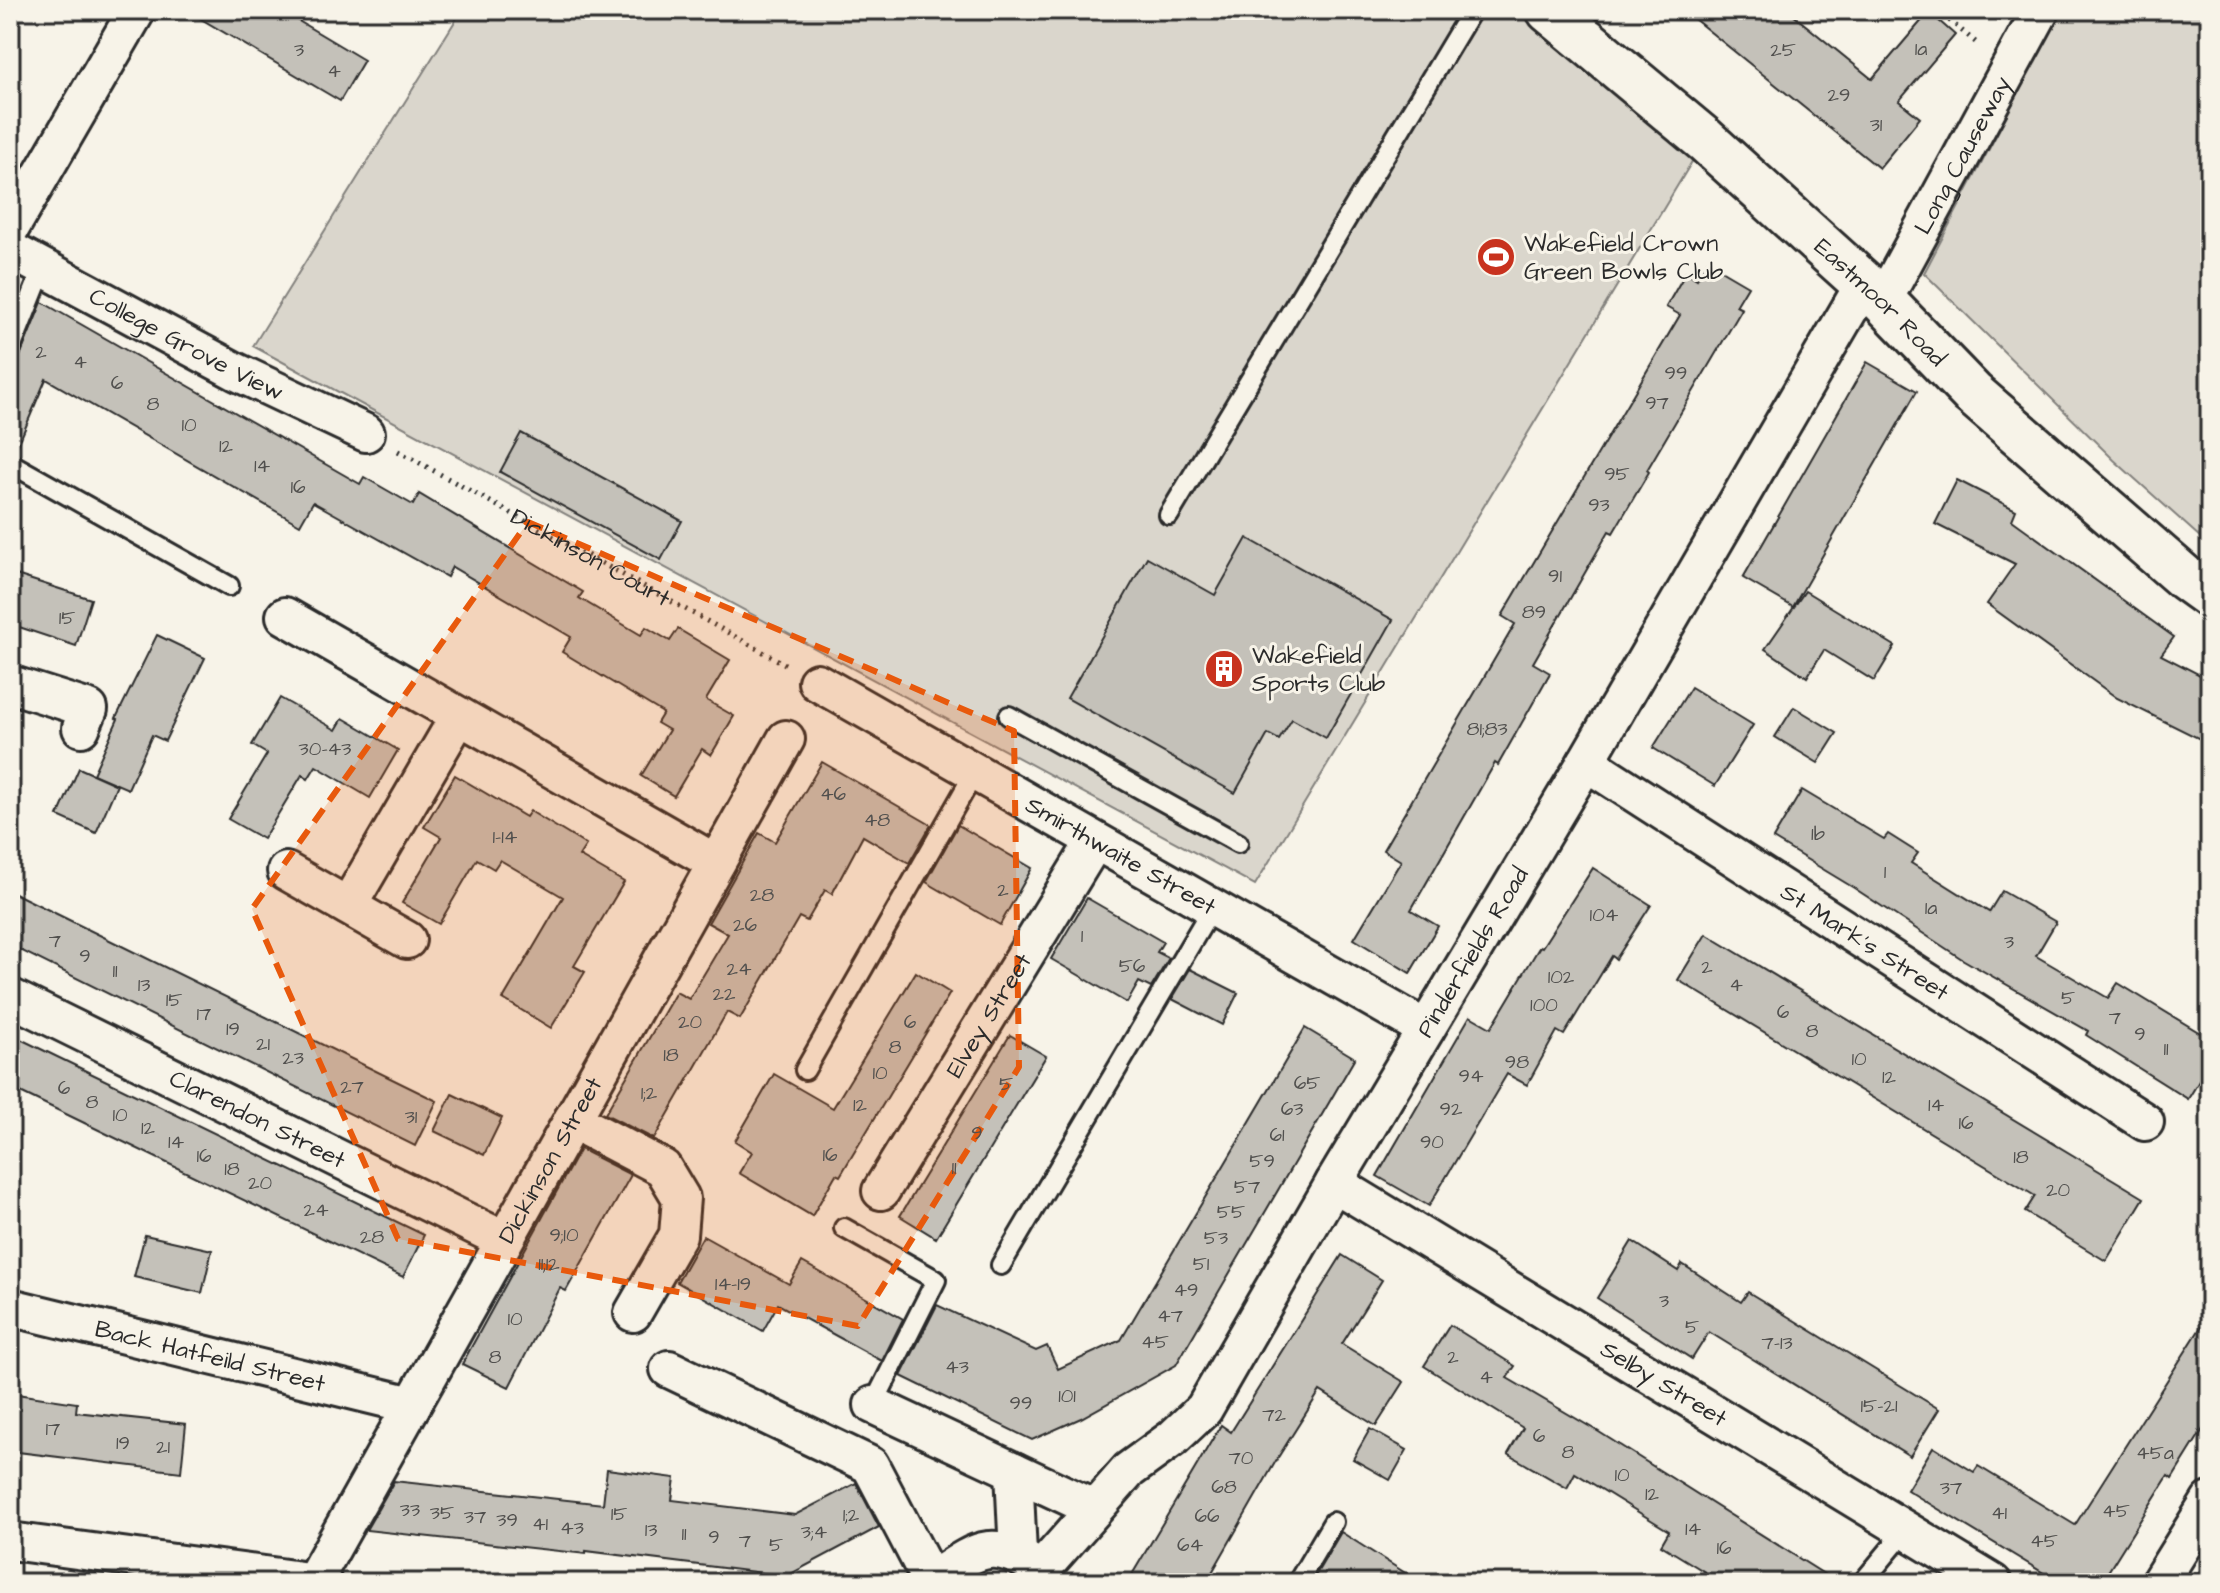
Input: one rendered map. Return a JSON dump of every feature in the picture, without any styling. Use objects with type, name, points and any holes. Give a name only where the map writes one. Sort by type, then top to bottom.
[{"type":"street","points":[[10,229],[137,10]]},
{"type":"street","name":"Eastmoor Road","points":[[1549,10],[1705,140],[1874,293],[1972,393],[2185,578],[2210,596]]},
{"type":"street","name":"Long Causeway","points":[[1874,293],[2009,69],[2041,10]]},
{"type":"street","name":"College Grove View","points":[[10,250],[237,372],[366,433]]},
{"type":"street","name":"Pinderfields Road","points":[[1032,1569],[1129,1470],[1173,1438],[1204,1409],[1334,1183],[1586,762],[1874,293]]},
{"type":"street","points":[[285,616],[716,863]]},
{"type":"street","name":"Smirthwaite Street","points":[[817,682],[1426,1029]]},
{"type":"street","points":[[10,684],[89,709],[81,728]]},
{"type":"street","points":[[348,906],[459,716]]},
{"type":"street","name":"Dickinson Street","points":[[318,1582],[412,1405],[786,739]]},
{"type":"street","name":"St Mark's Street","points":[[1586,762],[2145,1122]]},
{"type":"street","name":"Elvey Street","points":[[881,1191],[1095,841]]},
{"type":"street","points":[[286,871],[407,940]]},
{"type":"street","name":"Clarendon Street","points":[[10,997],[504,1240]]},
{"type":"street","points":[[572,1120],[663,1168],[681,1198],[678,1235],[633,1313]]},
{"type":"street","name":"Selby Street","points":[[1334,1183],[1993,1583]]},
{"type":"street","name":"Back Hatfeild Street","points":[[10,1307],[412,1405]]},
{"type":"street","points":[[669,1369],[870,1465],[927,1582],[973,1553],[997,1548],[1032,1569]]},
{"type":"street","points":[[873,1405],[1093,1508]]},
{"type":"street","points":[[1014,1471],[1032,1569]]},
{"type":"street","points":[[2159,1583],[2205,1520]]},
{"type":"street","points":[[10,1541],[318,1582]]},
{"type":"lane","points":[[1169,515],[1472,10]]},
{"type":"lane","points":[[10,351],[43,268]]},
{"type":"lane","points":[[10,463],[229,586]]},
{"type":"lane","points":[[1009,716],[1238,843]]},
{"type":"lane","points":[[805,1070],[975,772]]},
{"type":"lane","points":[[1001,1265],[1212,908]]},
{"type":"lane","points":[[844,1228],[936,1280],[873,1405]]},
{"type":"lane","points":[[1297,1583],[1333,1522]]},
{"type":"lane","points":[[1862,1583],[1906,1530]]},
{"type":"path","points":[[1937,10],[2009,69]]},
{"type":"path","name":"Dickinson Court","points":[[366,433],[817,682]]},
{"type":"highlighted area","points":[[528,522],[1014,731],[1019,1067],[858,1326],[398,1239],[252,909]]},
{"type":"shaded area","points":[[462,10],[1549,10],[1705,140],[1255,885],[253,346]]},
{"type":"shaded area","points":[[2062,10],[2210,10],[2210,546],[2114,460],[1924,273]]},
{"type":"building","points":[[186,10],[280,10],[364,60],[340,101]]},
{"type":"building","points":[[1683,10],[1787,10],[1872,79],[1929,12],[1955,35],[1899,101],[1920,118],[1879,168]]},
{"type":"building","points":[[1707,262],[1748,286],[1736,306],[1742,309],[1613,533],[1609,531],[1533,663],[1550,673],[1411,910],[1438,926],[1410,973],[1354,939],[1401,861],[1383,850],[1515,624],[1502,616],[1680,315],[1666,307],[1686,272],[1697,279]]},
{"type":"building","points":[[42,302],[360,484],[364,477],[413,505],[419,494],[583,592],[579,598],[641,635],[646,627],[670,641],[678,629],[730,660],[706,700],[734,716],[711,755],[702,749],[674,796],[641,776],[669,730],[657,723],[663,713],[562,652],[571,637],[452,567],[447,577],[313,502],[300,525],[46,379],[15,452],[10,451],[10,380]]},
{"type":"building","points":[[1867,362],[1917,391],[1793,607],[1743,578]]},
{"type":"building","points":[[521,433],[682,521],[661,560],[500,472]]},
{"type":"building","points":[[1957,480],[2016,510],[2012,520],[2174,637],[2161,655],[2210,680],[2210,744],[2117,698],[1987,604],[2015,564],[1935,524]]},
{"type":"building","name":"Wakefield Sports Club","points":[[1247,538],[1393,620],[1326,738],[1292,719],[1279,740],[1268,734],[1235,793],[1067,698],[1147,557],[1215,595]]},
{"type":"building","points":[[10,573],[91,599],[76,646],[10,624]]},
{"type":"building","points":[[1805,591],[1895,646],[1874,681],[1824,650],[1807,677],[1765,649]]},
{"type":"building","points":[[157,635],[205,658],[165,741],[152,735],[128,789],[93,774],[116,718]]},
{"type":"building","points":[[1691,687],[1753,725],[1715,786],[1653,748]]},
{"type":"building","points":[[280,698],[336,730],[343,718],[398,750],[370,798],[316,766],[308,779],[302,775],[263,839],[228,819],[267,754],[252,745]]},
{"type":"building","points":[[1794,707],[1837,733],[1818,763],[1775,737]]},
{"type":"building","points":[[822,762],[931,825],[909,863],[863,836],[832,894],[825,890],[807,921],[799,917],[740,1019],[727,1012],[654,1139],[605,1114],[676,992],[689,999],[728,934],[708,923],[759,833],[775,842]]},
{"type":"building","points":[[79,768],[117,785],[96,833],[58,816]]},
{"type":"building","points":[[455,775],[526,817],[530,811],[586,845],[579,856],[624,882],[574,966],[585,972],[551,1028],[503,999],[563,897],[500,860],[494,869],[477,859],[439,924],[402,903],[441,837],[424,827]]},
{"type":"building","points":[[1802,790],[1884,839],[1888,834],[1918,853],[1911,863],[1989,912],[2002,891],[2056,922],[2036,956],[2108,998],[2118,983],[2210,1039],[2210,1063],[2188,1099],[2086,1035],[2088,1031],[1962,959],[1773,839]]},
{"type":"building","points":[[958,825],[1032,868],[1000,925],[926,882]]},
{"type":"building","points":[[1593,868],[1651,905],[1616,959],[1612,956],[1564,1035],[1557,1031],[1527,1085],[1507,1074],[1429,1206],[1377,1176],[1470,1016],[1491,1028],[1540,946]]},
{"type":"building","points":[[10,891],[437,1101],[415,1146],[10,945]]},
{"type":"building","points":[[1087,898],[1163,942],[1157,952],[1169,958],[1151,988],[1139,982],[1127,1003],[1051,959]]},
{"type":"building","points":[[1706,934],[2144,1198],[2106,1261],[2025,1212],[2035,1196],[1678,980]]},
{"type":"building","points":[[1190,969],[1238,993],[1222,1025],[1172,999]]},
{"type":"building","points":[[916,972],[950,993],[840,1176],[836,1174],[812,1216],[739,1173],[752,1152],[735,1141],[774,1074],[833,1108]]},
{"type":"building","points":[[1305,1028],[1355,1058],[1176,1365],[1081,1418],[1032,1440],[901,1376],[937,1305],[1036,1351],[1047,1346],[1058,1369],[1121,1340]]},
{"type":"building","points":[[10,1034],[424,1235],[403,1277],[10,1087]]},
{"type":"building","points":[[1010,1035],[1046,1056],[936,1238],[900,1216]]},
{"type":"building","points":[[452,1094],[502,1118],[484,1155],[434,1131]]},
{"type":"building","points":[[580,1149],[631,1175],[566,1291],[560,1288],[509,1387],[462,1364]]},
{"type":"building","points":[[145,1235],[212,1250],[202,1293],[134,1277]]},
{"type":"building","points":[[703,1236],[789,1284],[802,1262],[903,1319],[882,1361],[778,1304],[763,1331],[677,1282]]},
{"type":"building","points":[[1632,1241],[1678,1271],[1682,1264],[1741,1302],[1748,1292],[1939,1409],[1910,1456],[1709,1332],[1692,1359],[1597,1298]]},
{"type":"building","points":[[1342,1255],[1382,1280],[1342,1344],[1404,1382],[1376,1426],[1320,1391],[1206,1583],[1127,1583],[1221,1425],[1231,1432]]},
{"type":"building","points":[[2210,1313],[2210,1418],[2172,1479],[2168,1476],[2101,1583],[2060,1583],[1907,1490],[1933,1447],[1974,1472],[1978,1466],[2075,1525]]},
{"type":"building","points":[[1450,1325],[1515,1366],[1507,1378],[1599,1432],[1838,1583],[1723,1583],[1661,1545],[1669,1531],[1575,1473],[1567,1488],[1508,1454],[1523,1428],[1424,1366]]},
{"type":"building","points":[[10,1393],[77,1403],[76,1412],[186,1424],[181,1472],[10,1451]]},
{"type":"building","points":[[1370,1429],[1407,1450],[1390,1480],[1353,1459]]},
{"type":"building","points":[[607,1469],[675,1478],[672,1500],[795,1515],[856,1483],[879,1527],[787,1576],[586,1551],[586,1554],[366,1530],[394,1481],[603,1504]]},
{"type":"building","points":[[1341,1532],[1366,1548],[1421,1583],[1311,1583]]},
{"type":"place","name":"Wakefield Crown Green Bowls Club","points":[[1496,257]]},
{"type":"place","name":"Wakefield Sports Club","points":[[1224,669]]}]
